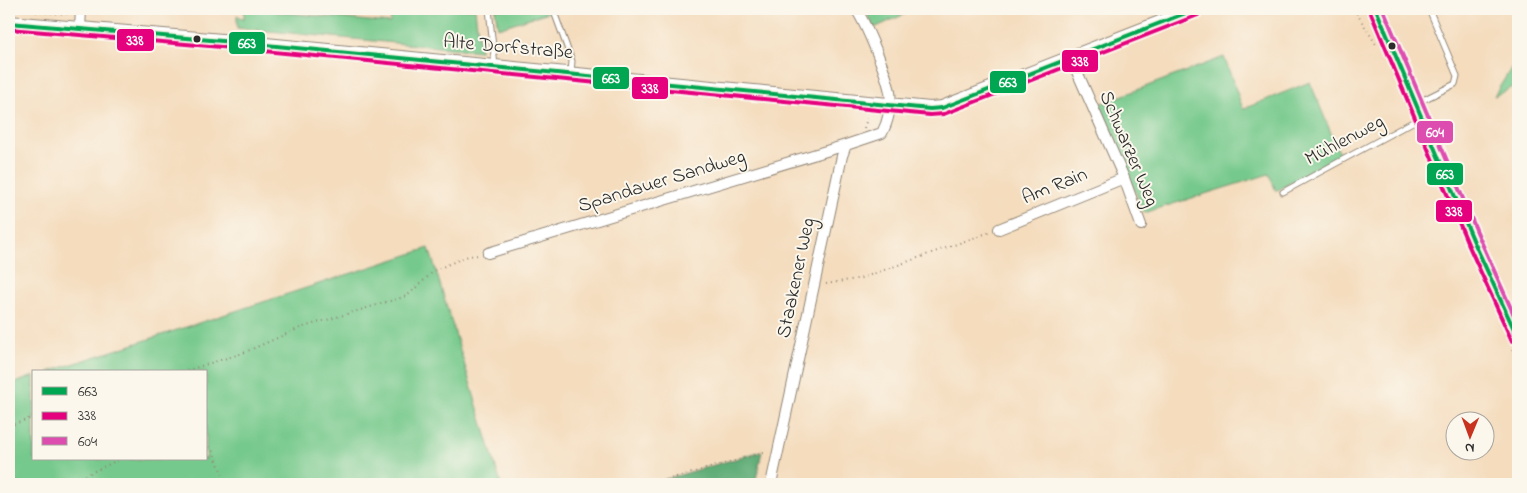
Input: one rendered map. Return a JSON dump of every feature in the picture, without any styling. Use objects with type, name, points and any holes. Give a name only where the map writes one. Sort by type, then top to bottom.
[{"type":"main road","points":[[1370,11],[1419,110],[1474,242],[1518,338]]},
{"type":"street","points":[[846,145],[882,134],[887,123],[890,92],[864,22],[856,9]]},
{"type":"street","name":"Alte Dorfstraße","points":[[9,23],[930,109],[942,108],[1196,9]]},
{"type":"street","points":[[80,30],[81,12]]},
{"type":"street","name":"Schwarzer Weg","points":[[1071,58],[1124,178],[1141,225]]},
{"type":"street","name":"Spandauer Sandweg","points":[[488,254],[846,145]]},
{"type":"street","name":"Staakener Weg","points":[[770,484],[846,145]]},
{"type":"street","name":"Am Rain","points":[[999,229],[1124,178]]},
{"type":"lane","points":[[489,9],[495,67]]},
{"type":"lane","points":[[553,9],[572,61],[571,74]]},
{"type":"lane","name":"Mühlenweg","points":[[1283,192],[1419,110],[1455,84],[1458,76],[1429,9]]},
{"type":"path","points":[[1354,9],[1357,17],[1370,11]]},
{"type":"path","points":[[36,12],[81,12]]},
{"type":"path","points":[[863,140],[861,135],[871,109]]},
{"type":"path","points":[[814,282],[829,285],[862,278],[999,229]]},
{"type":"path","points":[[188,370],[243,353],[309,325],[407,296],[435,270],[468,256],[488,254]]},
{"type":"path","points":[[9,426],[32,418]]},
{"type":"path","points":[[208,445],[214,452],[226,484]]},
{"type":"path","points":[[652,484],[779,448]]},
{"type":"path","points":[[67,484],[118,460]]},
{"type":"green space","points":[[244,9],[277,9],[277,12],[390,23],[392,9],[475,9],[480,51],[237,28],[237,15],[244,20]]},
{"type":"green space","points":[[495,9],[558,9],[498,28]]},
{"type":"green space","points":[[865,9],[916,9],[874,28]]},
{"type":"green space","points":[[1224,57],[1243,109],[1310,82],[1340,155],[1276,191],[1269,174],[1144,213],[1100,104]]},
{"type":"green space","points":[[1518,57],[1518,85],[1494,96]]},
{"type":"green space","points":[[429,248],[501,484],[9,484],[9,385],[32,377],[32,460],[208,460],[208,370],[54,370]]},
{"type":"green space","points":[[762,451],[755,484],[649,484]]},
{"type":"transit line","name":"663","points":[[9,23],[234,42],[930,109],[942,108],[1196,9]]},
{"type":"transit line","name":"663","points":[[1376,9],[1474,242],[1518,338]]},
{"type":"transit line","name":"604","points":[[1383,9],[1518,324]]},
{"type":"transit line","name":"338","points":[[1370,11],[1468,244],[1512,341]]},
{"type":"transit line","name":"338","points":[[9,29],[233,48],[930,115],[944,114],[1198,15]]}]
